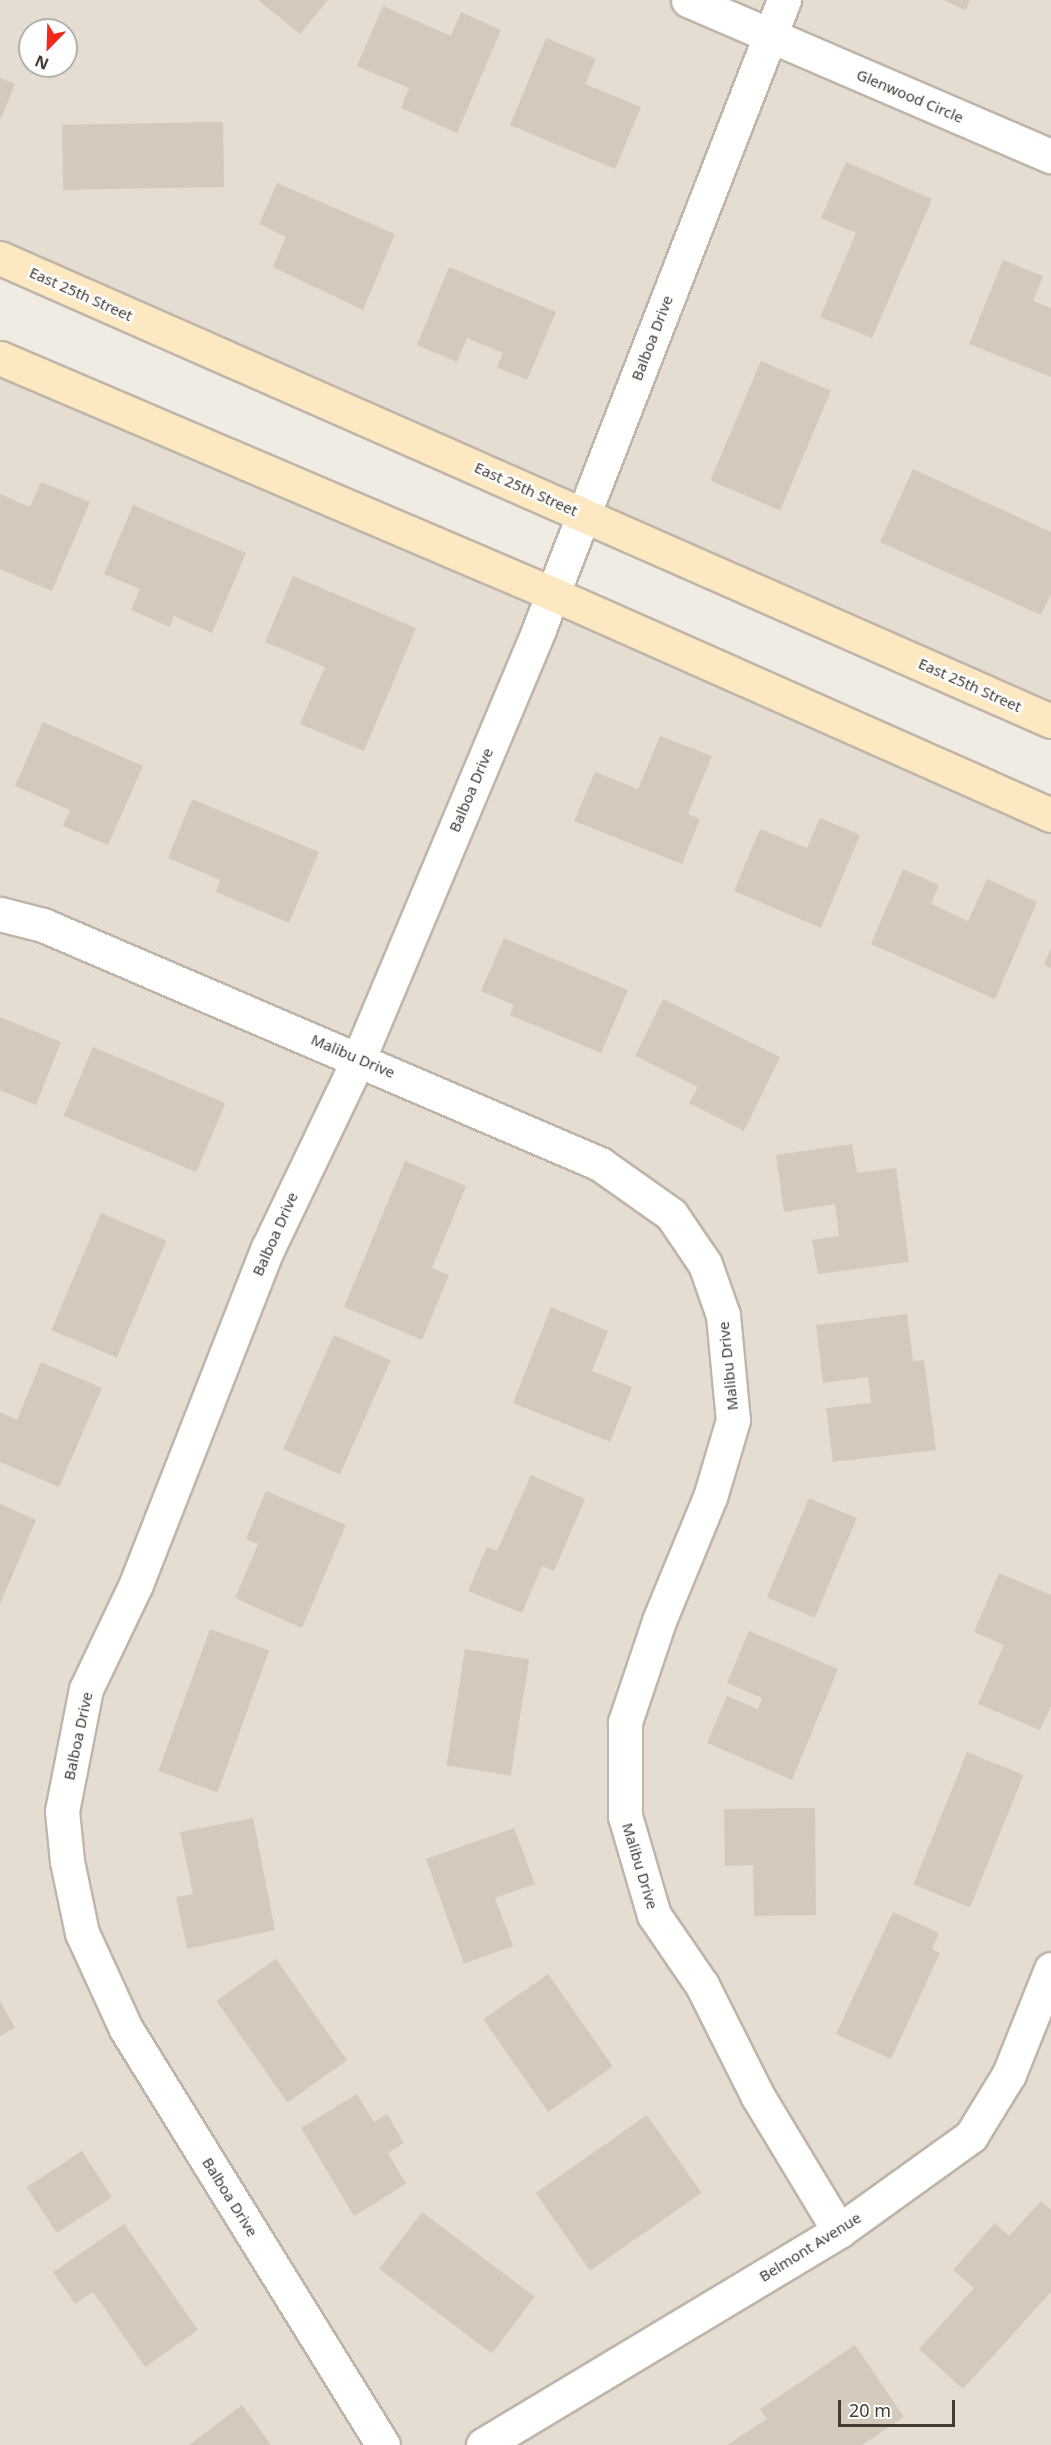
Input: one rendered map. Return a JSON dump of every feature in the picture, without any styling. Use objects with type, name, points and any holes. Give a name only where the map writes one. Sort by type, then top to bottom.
[{"type":"street","name":"Glenwood Circle","points":[[688,0],[1051,156]]},
{"type":"street","name":"Balboa Drive","points":[[383,2445],[126,2029],[82,1933],[67,1861],[62,1811],[86,1689],[136,1584],[268,1248],[358,1058],[553,594],[784,0]]},
{"type":"street","name":"East 25th Street","points":[[0,258],[1051,721]]},
{"type":"street","points":[[0,358],[553,594],[1051,815]]},
{"type":"street","name":"Malibu Drive","points":[[0,914],[43,924],[600,1164],[672,1214],[705,1264],[723,1315],[733,1420],[710,1497],[659,1621],[625,1722],[625,1816],[654,1915],[702,1985],[757,2095],[839,2231]]},
{"type":"street","name":"Belmont Avenue","points":[[483,2445],[839,2231],[971,2136],[1009,2074],[1051,1969]]},
{"type":"shaded area","points":[[0,0],[1051,0],[1051,721],[0,258]]},
{"type":"shaded area","points":[[0,362],[1051,807],[1051,2445],[0,2445]]},
{"type":"building","points":[[258,0],[328,0],[300,34]]},
{"type":"building","points":[[943,0],[970,0],[966,10]]},
{"type":"building","points":[[383,6],[451,36],[461,12],[501,30],[457,133],[401,108],[409,88],[357,66]]},
{"type":"building","points":[[546,38],[596,59],[585,84],[641,107],[615,169],[510,125]]},
{"type":"building","points":[[0,78],[15,84],[0,121]]},
{"type":"building","points":[[223,122],[224,187],[63,190],[62,125]]},
{"type":"building","points":[[846,162],[932,199],[872,338],[820,317],[856,233],[821,218]]},
{"type":"building","points":[[277,183],[395,234],[363,310],[273,267],[286,237],[259,224]]},
{"type":"building","points":[[1003,260],[1043,276],[1033,301],[1051,308],[1051,377],[969,344]]},
{"type":"building","points":[[449,267],[556,312],[527,380],[497,367],[503,353],[467,338],[457,362],[417,345]]},
{"type":"building","points":[[761,361],[831,391],[780,510],[710,481]]},
{"type":"building","points":[[913,469],[1051,532],[1051,594],[1041,615],[880,542]]},
{"type":"building","points":[[41,482],[90,502],[52,591],[0,569],[0,494],[30,507]]},
{"type":"building","points":[[133,505],[246,553],[212,633],[174,616],[170,627],[131,610],[140,589],[104,574]]},
{"type":"building","points":[[293,576],[416,628],[364,751],[300,724],[325,667],[265,642]]},
{"type":"building","points":[[43,722],[143,766],[108,845],[63,826],[70,810],[15,786]]},
{"type":"building","points":[[660,736],[712,756],[688,814],[700,819],[682,864],[574,821],[595,772],[638,789]]},
{"type":"building","points":[[192,799],[319,852],[289,923],[216,892],[220,880],[168,858]]},
{"type":"building","points":[[820,818],[860,835],[821,928],[734,891],[760,829],[807,848]]},
{"type":"building","points":[[903,869],[939,885],[931,904],[968,921],[987,879],[1037,902],[995,999],[871,944]]},
{"type":"building","points":[[504,938],[628,990],[601,1053],[510,1015],[514,1005],[481,991]]},
{"type":"building","points":[[1051,948],[1051,968],[1044,965]]},
{"type":"building","points":[[663,999],[780,1057],[744,1131],[689,1103],[698,1087],[635,1056]]},
{"type":"building","points":[[0,1017],[61,1042],[36,1105],[0,1090]]},
{"type":"building","points":[[93,1047],[226,1103],[196,1172],[64,1116]]},
{"type":"building","points":[[852,1144],[857,1173],[896,1168],[909,1262],[818,1274],[812,1240],[839,1236],[835,1204],[784,1212],[776,1155]]},
{"type":"building","points":[[405,1161],[466,1186],[432,1268],[449,1275],[422,1340],[344,1307]]},
{"type":"building","points":[[101,1213],[166,1241],[117,1358],[51,1330]]},
{"type":"building","points":[[551,1307],[608,1331],[592,1371],[632,1387],[610,1442],[513,1403]]},
{"type":"building","points":[[907,1314],[913,1361],[924,1360],[936,1450],[833,1462],[826,1408],[871,1403],[868,1377],[823,1383],[816,1325]]},
{"type":"building","points":[[334,1335],[391,1360],[340,1474],[283,1449]]},
{"type":"building","points":[[41,1362],[102,1388],[59,1487],[0,1462],[0,1412],[17,1420]]},
{"type":"building","points":[[531,1475],[585,1499],[554,1571],[542,1566],[522,1613],[468,1591],[487,1547],[497,1551]]},
{"type":"building","points":[[266,1491],[346,1525],[302,1628],[235,1598],[258,1544],[246,1539]]},
{"type":"building","points":[[809,1498],[857,1518],[815,1618],[767,1597]]},
{"type":"building","points":[[0,1504],[36,1520],[0,1604]]},
{"type":"building","points":[[999,1573],[1051,1595],[1051,1706],[1040,1730],[978,1704],[1004,1645],[974,1632]]},
{"type":"building","points":[[210,1629],[269,1651],[218,1792],[158,1771]]},
{"type":"building","points":[[749,1631],[838,1669],[792,1780],[707,1743],[727,1696],[758,1709],[762,1698],[727,1683]]},
{"type":"building","points":[[465,1649],[529,1659],[511,1776],[447,1766]]},
{"type":"building","points":[[967,1752],[1024,1775],[970,1907],[913,1885]]},
{"type":"building","points":[[815,1808],[816,1915],[754,1916],[753,1865],[725,1866],[724,1809]]},
{"type":"building","points":[[253,1818],[275,1930],[187,1949],[176,1897],[193,1894],[180,1832]]},
{"type":"building","points":[[514,1828],[535,1884],[495,1898],[513,1946],[464,1964],[426,1859]]},
{"type":"building","points":[[893,1912],[939,1933],[932,1949],[940,1953],[891,2059],[836,2034]]},
{"type":"building","points":[[276,1959],[347,2061],[287,2102],[216,2001]]},
{"type":"building","points":[[548,1974],[613,2067],[548,2112],[483,2019]]},
{"type":"building","points":[[0,2001],[15,2028],[0,2036]]},
{"type":"building","points":[[357,2094],[374,2122],[387,2114],[404,2143],[388,2153],[406,2184],[354,2216],[301,2128]]},
{"type":"building","points":[[647,2115],[701,2193],[590,2271],[536,2193]]},
{"type":"building","points":[[82,2151],[112,2197],[57,2233],[27,2187]]},
{"type":"building","points":[[1041,2201],[1051,2210],[1051,2292],[963,2389],[919,2349],[974,2288],[953,2270],[995,2223],[1009,2236]]},
{"type":"building","points":[[422,2212],[535,2297],[492,2354],[379,2269]]},
{"type":"building","points":[[124,2224],[198,2330],[145,2367],[93,2292],[75,2304],[53,2272]]},
{"type":"building","points":[[855,2345],[904,2417],[862,2445],[727,2445],[767,2419],[760,2409]]},
{"type":"building","points":[[242,2405],[271,2445],[189,2445]]}]
